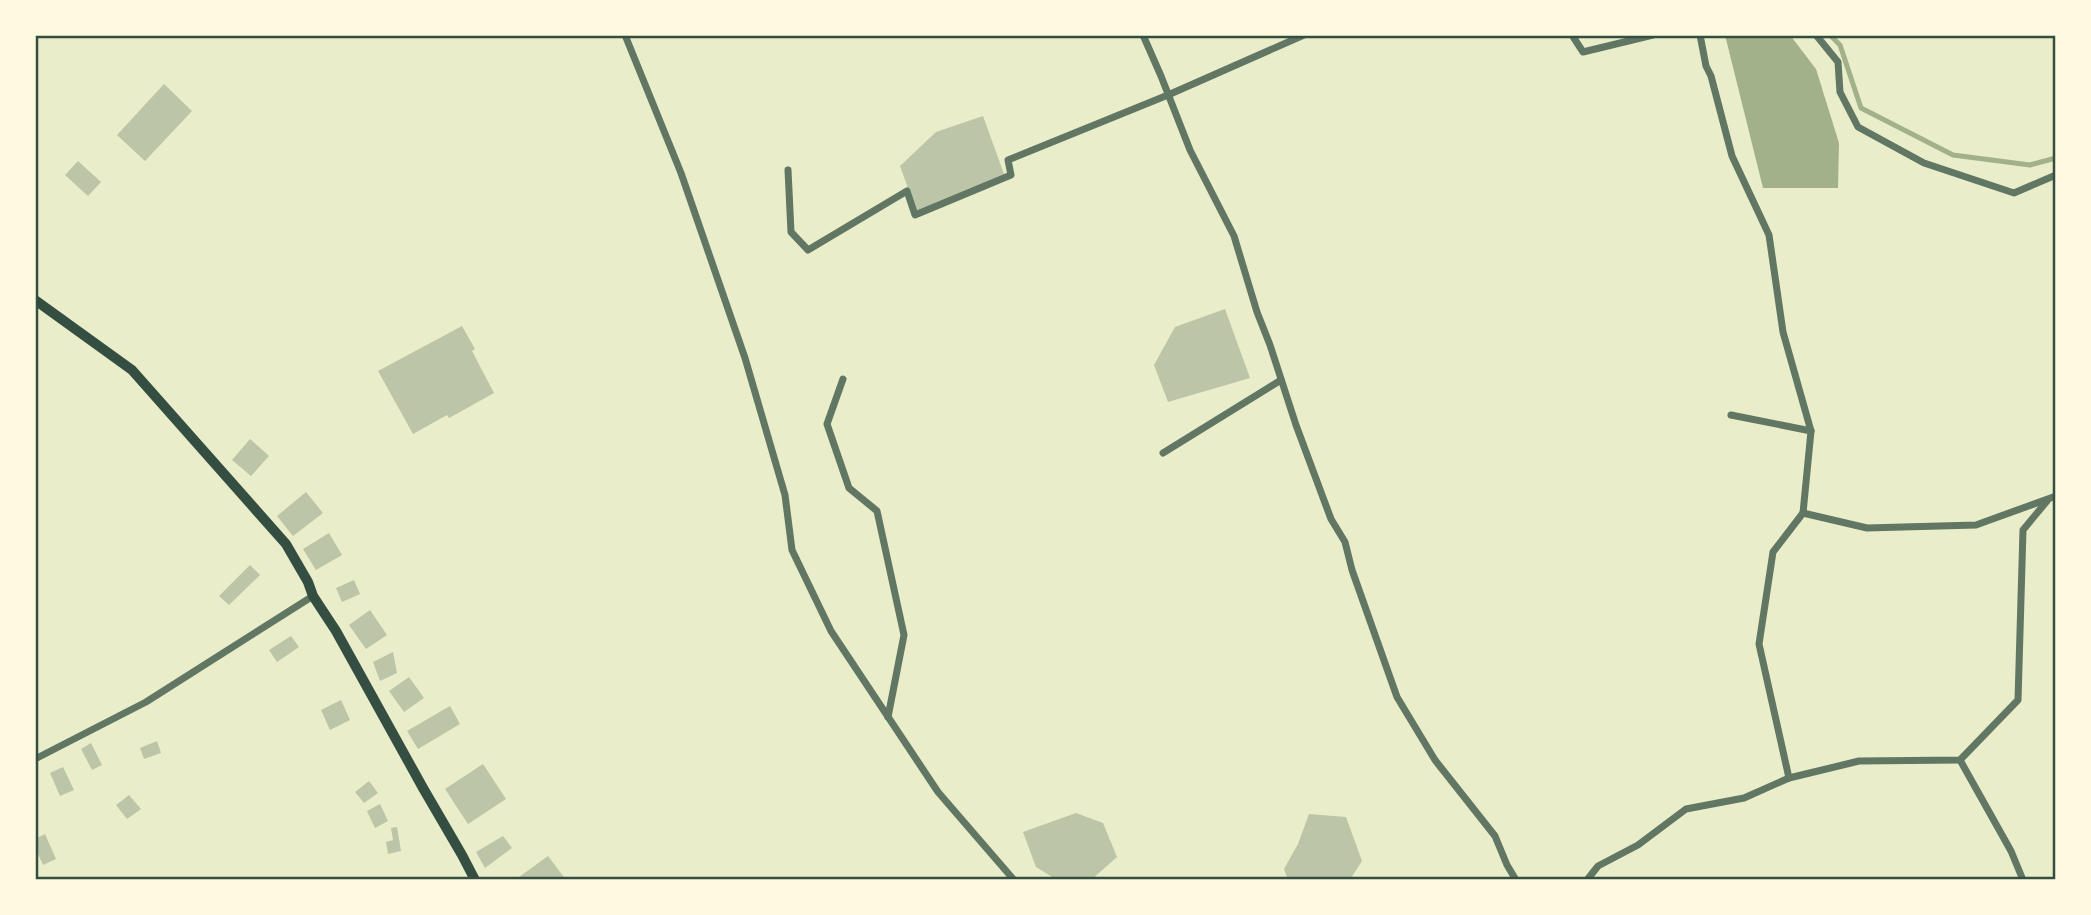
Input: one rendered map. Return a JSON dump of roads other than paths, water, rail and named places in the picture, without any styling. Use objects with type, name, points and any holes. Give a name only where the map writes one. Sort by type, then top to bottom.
[{"type":"main road","points":[[35,300],[132,370],[286,544],[475,880]]},
{"type":"street","points":[[625,35],[681,173],[745,358],[785,495],[792,550],[831,631],[938,792],[1014,880]]},
{"type":"street","points":[[1143,35],[1189,150],[1234,236],[1256,312],[1331,519],[1345,542],[1352,570],[1398,697],[1435,760],[1496,836],[1516,880]]},
{"type":"street","points":[[788,170],[791,232],[808,250],[907,191],[915,215],[1012,175],[1008,160],[1168,95],[1304,35]]},
{"type":"street","points":[[1572,35],[1583,52],[1653,35]]},
{"type":"street","points":[[1700,35],[1706,66],[1732,156],[1769,235],[1783,332],[1811,431],[1803,513],[1773,552],[1759,644],[1789,778]]},
{"type":"street","points":[[1816,35],[1838,62],[1840,92],[1858,127],[1924,163],[2014,193],[2056,175]]},
{"type":"street","points":[[843,379],[827,424],[849,488],[877,511],[904,635],[888,717]]},
{"type":"street","points":[[1163,453],[1281,380]]},
{"type":"street","points":[[1731,415],[1811,431]]},
{"type":"street","points":[[1803,513],[1867,528],[1976,525],[2056,496]]},
{"type":"street","points":[[1587,880],[1598,866],[1638,845],[1686,809],[1744,798],[1789,778],[1859,761],[1960,760],[2018,699],[2023,530],[2047,501]]},
{"type":"street","points":[[35,759],[146,702],[313,596]]},
{"type":"street","points":[[1960,760],[2011,851],[2023,880]]},
{"type":"waterway","points":[[1830,35],[1840,45],[1861,108],[1953,155],[2030,165],[2056,158]]}]
